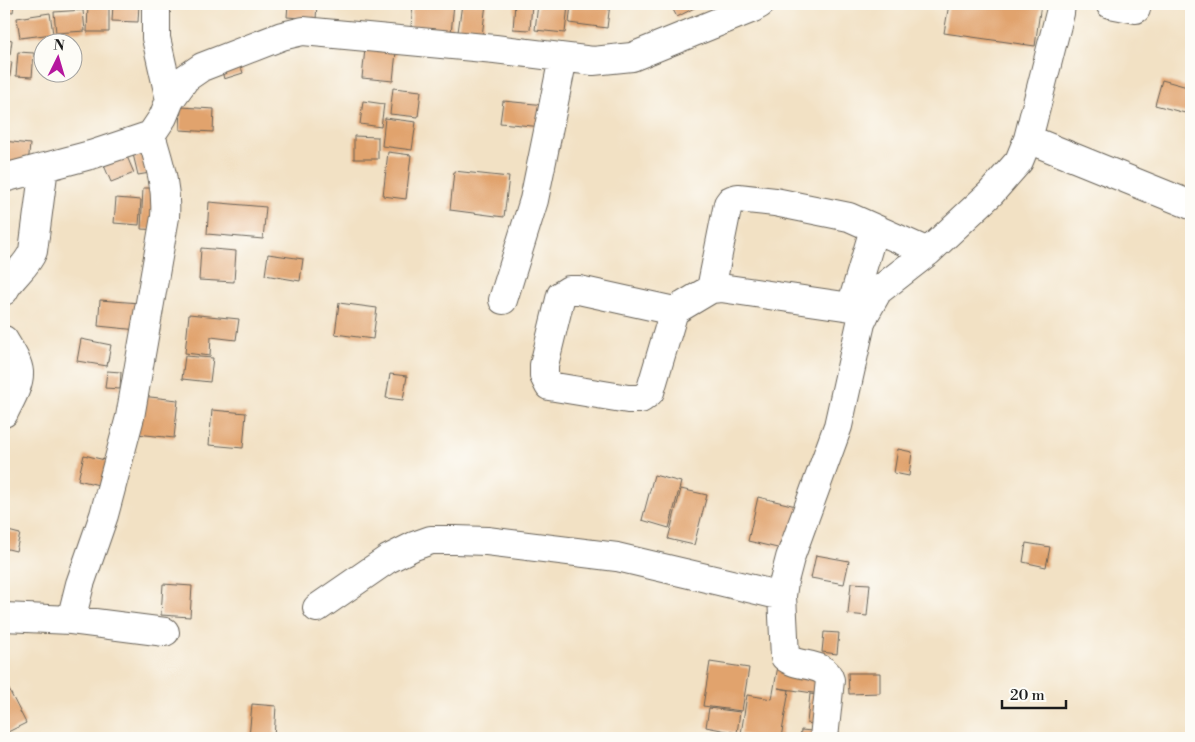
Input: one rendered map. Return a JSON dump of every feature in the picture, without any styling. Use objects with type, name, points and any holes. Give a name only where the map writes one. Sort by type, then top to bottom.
[{"type":"street","points":[[156,4],[156,38],[170,100]]},
{"type":"street","points":[[4,178],[94,154],[151,135],[170,100],[186,78],[202,67],[282,36],[303,30],[593,61],[632,57],[692,34],[760,4]]},
{"type":"street","points":[[824,738],[830,680],[824,670],[792,661],[786,657],[782,596],[790,558],[838,426],[861,323],[878,292],[928,252],[992,193],[1018,161],[1028,139],[1061,4]]},
{"type":"street","points":[[503,300],[534,200],[564,58]]},
{"type":"street","points":[[71,620],[80,584],[104,515],[130,417],[165,217],[166,197],[164,178],[151,135]]},
{"type":"street","points":[[1028,139],[1191,205]]},
{"type":"street","points":[[4,291],[8,282],[30,260],[34,252],[44,167]]},
{"type":"street","points":[[711,289],[728,204],[731,200],[738,198],[775,202],[849,217],[928,252]]},
{"type":"street","points":[[674,311],[579,290],[569,290],[561,296],[544,366],[544,376],[550,386],[641,399],[650,392],[674,311],[711,289],[721,288],[851,307],[874,228]]},
{"type":"street","points":[[4,340],[18,366],[19,380],[4,413]]},
{"type":"street","points":[[317,608],[388,559],[431,540],[487,541],[617,557],[782,596]]},
{"type":"street","points":[[4,617],[71,620],[165,632]]},
{"type":"building","points":[[4,4],[14,4],[13,12],[4,11]]},
{"type":"building","points":[[88,4],[109,4],[109,32],[87,32]]},
{"type":"building","points":[[113,4],[139,4],[138,22],[112,21]]},
{"type":"building","points":[[288,4],[317,4],[316,19],[287,17]]},
{"type":"building","points":[[413,4],[454,4],[450,43],[410,38]]},
{"type":"building","points":[[462,4],[486,4],[482,36],[458,32]]},
{"type":"building","points":[[515,4],[532,4],[530,30],[513,29]]},
{"type":"building","points":[[538,4],[568,5],[565,33],[535,30]]},
{"type":"building","points":[[571,4],[610,4],[607,28],[569,23]]},
{"type":"building","points":[[670,4],[700,4],[700,5],[677,17]]},
{"type":"building","points":[[949,4],[1041,4],[1035,46],[944,33]]},
{"type":"building","points":[[83,10],[85,31],[56,32],[54,12]]},
{"type":"building","points":[[50,13],[53,32],[32,32],[32,37],[20,38],[17,18]]},
{"type":"building","points":[[4,38],[12,40],[10,55],[4,54]]},
{"type":"building","points":[[366,39],[397,42],[393,81],[362,78]]},
{"type":"building","points":[[18,52],[32,53],[32,77],[16,76]]},
{"type":"building","points":[[4,61],[12,62],[7,96],[4,95]]},
{"type":"building","points":[[239,61],[243,73],[224,79],[221,67]]},
{"type":"building","points":[[1162,80],[1191,88],[1185,113],[1155,105]]},
{"type":"building","points":[[393,88],[421,91],[418,117],[390,114]]},
{"type":"building","points":[[363,101],[384,104],[381,127],[360,124]]},
{"type":"building","points":[[503,101],[546,105],[543,127],[500,123]]},
{"type":"building","points":[[181,107],[214,109],[213,132],[180,130]]},
{"type":"building","points":[[385,118],[416,122],[412,150],[382,146]]},
{"type":"building","points":[[354,136],[378,137],[378,159],[354,159]]},
{"type":"building","points":[[4,141],[30,144],[28,166],[4,163]]},
{"type":"building","points":[[152,151],[156,172],[138,175],[133,154]]},
{"type":"building","points":[[388,152],[411,155],[406,199],[383,196]]},
{"type":"building","points":[[126,154],[134,173],[111,182],[103,163]]},
{"type":"building","points":[[454,171],[509,177],[504,217],[450,210]]},
{"type":"building","points":[[143,188],[162,188],[161,230],[141,229]]},
{"type":"building","points":[[116,198],[141,200],[139,225],[114,223]]},
{"type":"building","points":[[209,202],[266,207],[263,239],[207,234]]},
{"type":"building","points":[[201,248],[236,251],[234,282],[199,280]]},
{"type":"building","points":[[268,254],[303,259],[300,281],[265,275]]},
{"type":"building","points":[[100,300],[140,303],[138,330],[98,326]]},
{"type":"building","points":[[339,303],[377,308],[373,339],[335,334]]},
{"type":"building","points":[[189,314],[239,319],[236,340],[211,337],[210,356],[185,353]]},
{"type":"building","points":[[81,339],[111,345],[107,366],[77,361]]},
{"type":"building","points":[[185,356],[213,358],[210,382],[182,379]]},
{"type":"building","points":[[107,371],[121,372],[120,389],[105,388]]},
{"type":"building","points":[[390,374],[407,376],[403,400],[386,398]]},
{"type":"building","points":[[141,396],[178,400],[174,438],[137,434]]},
{"type":"building","points":[[212,410],[246,413],[243,448],[209,445]]},
{"type":"building","points":[[898,449],[912,452],[909,476],[894,473]]},
{"type":"building","points":[[84,455],[109,461],[103,486],[78,480]]},
{"type":"building","points":[[654,475],[681,482],[669,528],[642,520]]},
{"type":"building","points":[[681,489],[707,495],[694,545],[668,539]]},
{"type":"building","points":[[758,497],[800,507],[790,551],[748,541]]},
{"type":"building","points":[[4,530],[20,534],[16,551],[4,548]]},
{"type":"building","points":[[1026,543],[1050,547],[1046,567],[1023,562]]},
{"type":"building","points":[[816,555],[849,561],[844,584],[811,578]]},
{"type":"building","points":[[851,583],[870,584],[867,616],[848,614]]},
{"type":"building","points":[[163,584],[192,586],[190,617],[161,615]]},
{"type":"building","points":[[824,632],[839,633],[837,654],[822,652]]},
{"type":"building","points":[[710,662],[749,668],[742,711],[703,706]]},
{"type":"building","points":[[778,666],[823,673],[820,694],[778,688],[789,690],[781,738],[741,734],[747,695],[772,699]]},
{"type":"building","points":[[848,673],[880,673],[880,693],[849,694]]},
{"type":"building","points":[[6,684],[26,723],[4,734],[4,685]]},
{"type":"building","points":[[810,694],[823,696],[820,725],[807,723]]},
{"type":"building","points":[[252,704],[276,706],[274,738],[249,738]]},
{"type":"building","points":[[709,708],[740,712],[737,733],[706,727]]},
{"type":"building","points":[[801,730],[823,732],[823,738],[800,738]]}]
